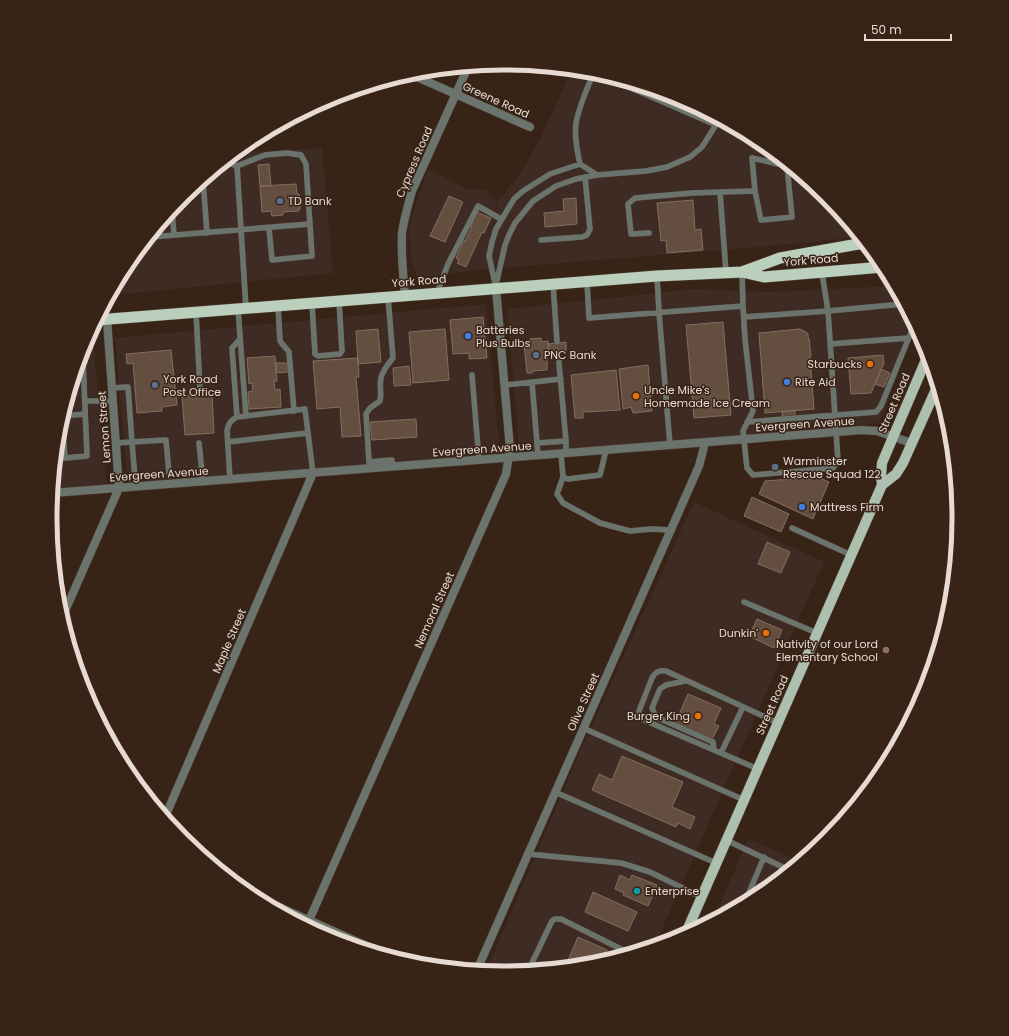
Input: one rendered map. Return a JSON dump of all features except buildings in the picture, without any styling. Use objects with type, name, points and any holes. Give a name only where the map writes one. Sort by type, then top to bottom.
[{"type":"highway","name":"York Road","points":[[742,272],[780,258],[858,244]]},
{"type":"highway","name":"York Road","points":[[105,317],[278,306],[657,276],[742,272],[764,277],[876,268]]},
{"type":"main road","name":"Street Road","points":[[882,485],[882,463],[924,364]]},
{"type":"main road","name":"Street Road","points":[[689,925],[882,485],[896,474],[903,463],[934,393]]},
{"type":"street","name":"Cypress Road","points":[[405,295],[402,232],[406,211],[412,191],[466,72]]},
{"type":"street","name":"Greene Road","points":[[420,78],[530,128]]},
{"type":"street","name":"Nemoral Street","points":[[309,920],[506,474],[510,449],[496,288]]},
{"type":"street","name":"Lemon Street","points":[[67,608],[119,488],[112,388],[103,319]]},
{"type":"street","name":"Evergreen Avenue","points":[[58,493],[870,430],[912,443]]},
{"type":"street","name":"Olive Street","points":[[479,965],[699,466],[705,443]]},
{"type":"street","name":"Maple Street","points":[[167,812],[313,473]]},
{"type":"lane","points":[[591,79],[576,124],[576,146],[580,164],[597,175]]},
{"type":"lane","points":[[648,94],[683,108]]},
{"type":"lane","points":[[496,288],[505,246],[509,235],[515,223],[533,201],[556,186],[576,179],[597,175],[646,171],[667,167],[679,162],[690,157],[702,147],[716,124]]},
{"type":"lane","points":[[231,164],[237,166],[264,155],[287,153],[301,155],[306,164],[312,256],[272,260],[269,228]]},
{"type":"lane","points":[[777,163],[752,158],[761,220],[792,218],[788,172]]},
{"type":"lane","points":[[496,288],[489,256],[496,229],[514,199],[523,191],[550,174],[580,164]]},
{"type":"lane","points":[[237,166],[241,230],[242,308],[240,339],[246,416]]},
{"type":"lane","points":[[541,240],[587,235],[590,229],[585,177]]},
{"type":"lane","points":[[204,187],[207,233]]},
{"type":"lane","points":[[650,233],[631,234],[628,204],[635,198],[692,193],[756,191]]},
{"type":"lane","points":[[720,192],[726,272]]},
{"type":"lane","points":[[437,293],[448,264],[478,206],[502,219]]},
{"type":"lane","points":[[173,218],[174,235]]},
{"type":"lane","points":[[157,236],[310,224]]},
{"type":"lane","points":[[742,272],[744,326],[752,412],[743,431],[743,440],[747,468],[753,474],[833,468],[838,461],[828,311],[822,273]]},
{"type":"lane","points":[[657,276],[670,445]]},
{"type":"lane","points":[[587,281],[589,318],[743,306]]},
{"type":"lane","points":[[553,284],[557,342]]},
{"type":"lane","points":[[388,297],[393,358],[381,377],[382,395],[380,402],[370,408],[366,414],[369,462],[392,460],[393,467]]},
{"type":"lane","points":[[312,303],[315,354],[318,356],[340,354],[342,351],[339,301]]},
{"type":"lane","points":[[744,317],[898,304]]},
{"type":"lane","points":[[278,306],[280,341],[289,352],[294,411]]},
{"type":"lane","points":[[196,312],[200,390]]},
{"type":"lane","points":[[747,422],[876,412],[881,406],[911,331]]},
{"type":"lane","points":[[830,344],[908,338]]},
{"type":"lane","points":[[237,417],[232,348],[240,339]]},
{"type":"lane","points":[[558,352],[566,451],[561,454],[562,477],[557,494],[563,503],[600,523],[630,531],[652,529],[670,530]]},
{"type":"lane","points":[[64,441],[65,458],[87,456],[83,368]]},
{"type":"lane","points":[[472,375],[479,460]]},
{"type":"lane","points":[[505,385],[561,379]]},
{"type":"lane","points":[[532,382],[538,456]]},
{"type":"lane","points":[[112,388],[128,387],[135,478]]},
{"type":"lane","points":[[85,401],[113,400]]},
{"type":"lane","points":[[230,480],[227,430],[228,424],[232,419],[237,417],[305,409],[313,473]]},
{"type":"lane","points":[[69,416],[85,414]]},
{"type":"lane","points":[[228,442],[308,433]]},
{"type":"lane","points":[[116,443],[166,440],[169,473]]},
{"type":"lane","points":[[537,443],[566,441]]},
{"type":"lane","points":[[199,443],[203,482]]},
{"type":"lane","points":[[562,477],[568,479],[600,474],[606,450]]},
{"type":"lane","points":[[792,528],[851,555]]},
{"type":"lane","points":[[744,602],[817,633]]},
{"type":"lane","points":[[758,769],[644,720],[640,716],[639,711],[652,678],[654,674],[662,671],[778,723]]},
{"type":"lane","points":[[685,680],[666,685],[660,689],[652,708],[656,717],[713,742],[714,750]]},
{"type":"lane","points":[[721,753],[743,707]]},
{"type":"lane","points":[[583,728],[744,800]]},
{"type":"lane","points":[[555,792],[716,863]]},
{"type":"lane","points":[[726,840],[784,867]]},
{"type":"lane","points":[[528,854],[621,863],[650,872],[701,897]]},
{"type":"lane","points":[[749,893],[764,857]]},
{"type":"lane","points":[[531,965],[552,921],[555,919],[561,919],[622,949]]},
{"type":"shaded area","points":[[570,75],[592,79],[648,94],[702,117],[728,130],[753,146],[800,182],[821,202],[853,238],[476,270],[418,278],[411,260],[409,225],[428,169],[467,189],[486,190],[497,202],[485,242],[499,200],[520,174],[539,141]]},
{"type":"shaded area","points":[[322,148],[333,273],[117,294],[132,269],[168,223],[209,182],[247,152]]},
{"type":"shaded area","points":[[887,286],[912,334],[880,423],[520,457],[507,309],[694,289],[770,292]]},
{"type":"shaded area","points":[[486,304],[500,455],[128,486],[115,338]]},
{"type":"shaded area","points":[[93,342],[107,487],[58,491],[61,460],[72,402]]},
{"type":"shaded area","points":[[694,502],[824,562],[658,938],[620,950],[563,962],[534,965],[488,965],[583,745]]},
{"type":"shaded area","points":[[748,839],[794,859],[753,890],[717,911]]},
{"type":"place","name":"TD Bank","points":[[280,201]]},
{"type":"place","name":"Batteries Plus Bulbs","points":[[468,336]]},
{"type":"place","name":"PNC Bank","points":[[536,355]]},
{"type":"place","name":"Starbucks","points":[[870,364]]},
{"type":"place","name":"Rite Aid","points":[[787,382]]},
{"type":"place","name":"York Road Post Office","points":[[155,385]]},
{"type":"place","name":"Uncle Mike's Homemade Ice Cream","points":[[636,396]]},
{"type":"place","name":"Warminster Rescue Squad 122","points":[[775,467]]},
{"type":"place","name":"Mattress Firm","points":[[802,507]]},
{"type":"place","name":"Dunkin'","points":[[766,633]]},
{"type":"place","name":"Nativity of our Lord Elementary School","points":[[886,650]]},
{"type":"place","name":"Burger King","points":[[698,716]]},
{"type":"place","name":"Enterprise","points":[[637,891]]}]
